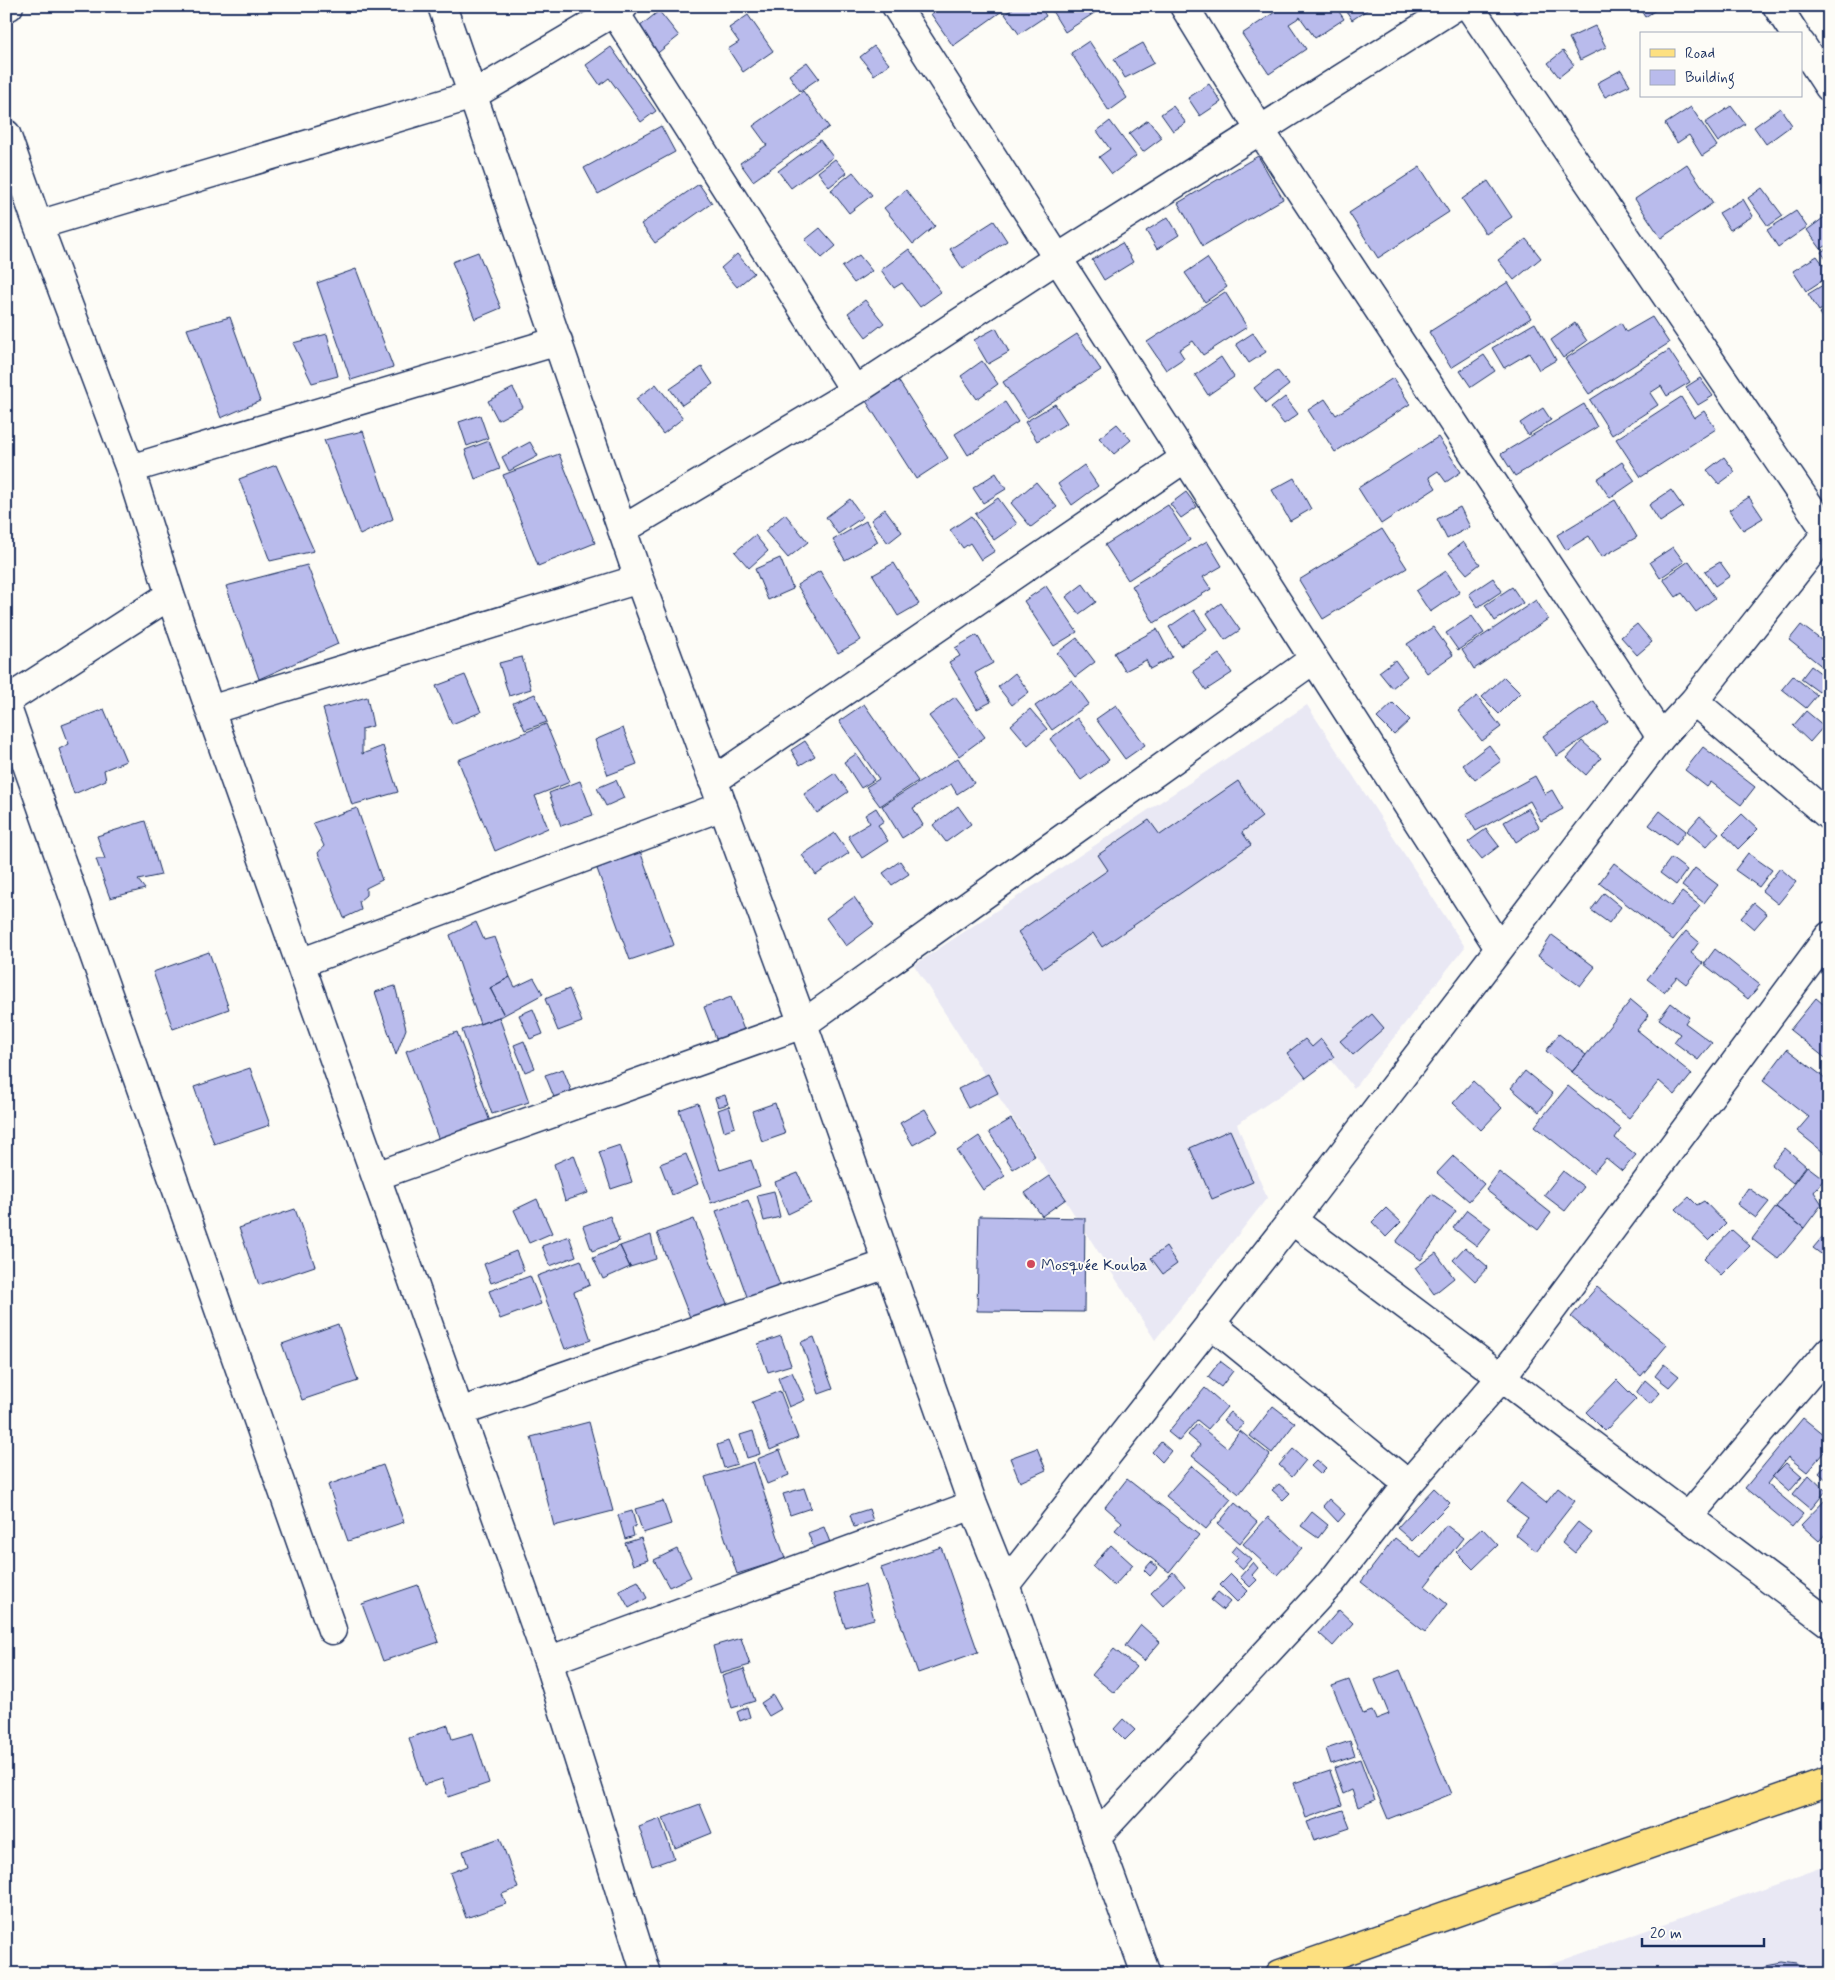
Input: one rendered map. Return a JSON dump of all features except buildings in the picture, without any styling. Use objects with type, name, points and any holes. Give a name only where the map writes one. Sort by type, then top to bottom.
[{"type":"main road","points":[[1280,1974],[1829,1781]]},
{"type":"street","points":[[442,6],[639,579],[803,1024],[973,1505],[1005,1585],[1146,1974]]},
{"type":"street","points":[[896,6],[1499,948]]},
{"type":"street","points":[[1184,6],[1260,130],[1661,737]]},
{"type":"street","points":[[622,530],[855,391],[1058,258],[1456,6]]},
{"type":"street","points":[[1005,1585],[1292,1220],[1661,737],[1694,701],[1828,531],[1470,6]]},
{"type":"street","points":[[1777,6],[1794,32]]},
{"type":"street","points":[[38,225],[472,95],[619,9],[855,391]]},
{"type":"street","points":[[1802,46],[1829,87]]},
{"type":"street","points":[[6,134],[38,225],[130,469],[170,595],[210,710],[548,1661],[646,1974]]},
{"type":"street","points":[[130,469],[558,341]]},
{"type":"street","points":[[713,781],[1185,458]]},
{"type":"street","points":[[210,710],[639,579]]},
{"type":"street","points":[[170,595],[6,703],[332,1630]]},
{"type":"street","points":[[376,1176],[803,1024],[1314,659]]},
{"type":"street","points":[[1694,701],[1829,816]]},
{"type":"street","points":[[300,963],[723,806]]},
{"type":"street","points":[[1096,1837],[1330,1583],[1408,1484],[1501,1378],[1829,936]]},
{"type":"street","points":[[1292,1220],[1829,1623]]},
{"type":"street","points":[[460,1412],[887,1264]]},
{"type":"street","points":[[1210,1323],[1408,1484]]},
{"type":"street","points":[[1688,1518],[1829,1351]]},
{"type":"street","points":[[548,1661],[973,1505]]},
{"type":"shaded area","points":[[1307,705],[1465,947],[1354,1088],[1332,1061],[1237,1124],[1267,1198],[1155,1340],[914,965]]},
{"type":"shaded area","points":[[1829,1865],[1829,1974],[1524,1974]]},
{"type":"place","name":"Mosquée Kouba","points":[[1031,1264]]}]
